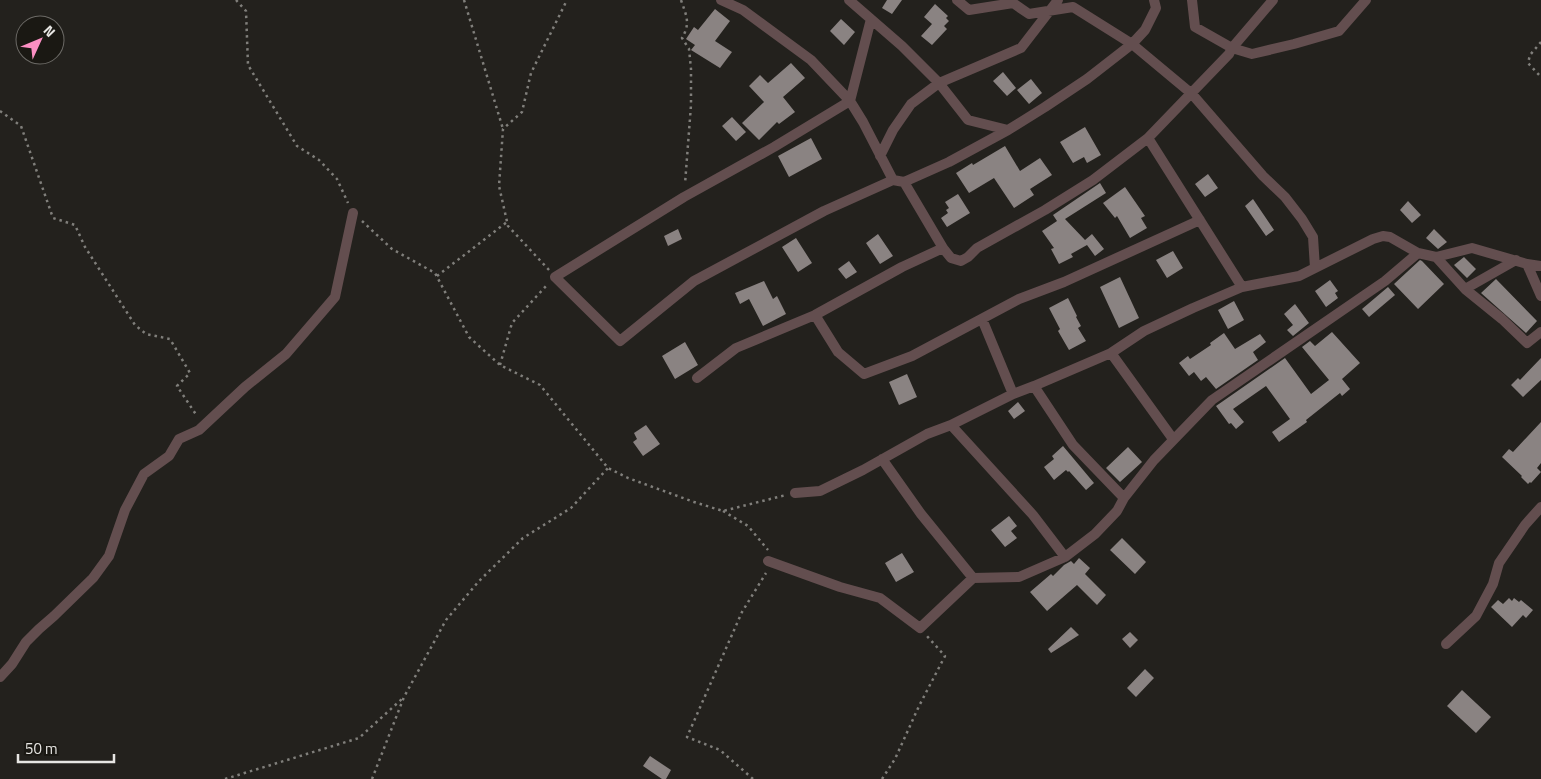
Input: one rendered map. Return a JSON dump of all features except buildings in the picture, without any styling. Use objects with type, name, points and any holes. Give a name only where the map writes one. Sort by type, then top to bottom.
[{"type":"street","points":[[721,0],[743,10],[811,60],[850,101],[893,180]]},
{"type":"street","points":[[850,0],[902,46],[939,83],[968,120],[1008,130]]},
{"type":"street","points":[[957,0],[969,10],[1011,2],[1029,14],[1073,7],[1132,44],[1192,94],[1263,176],[1285,196],[1313,236],[1316,268]]},
{"type":"street","points":[[880,156],[893,130],[911,104],[939,83],[1021,48],[1058,0]]},
{"type":"street","points":[[871,19],[850,101],[774,147],[684,196],[555,277],[620,341],[694,281],[824,211],[893,180],[904,182],[949,162],[1008,130],[1086,79],[1132,44],[1145,30],[1156,8],[1154,0]]},
{"type":"street","points":[[1192,0],[1195,27],[1232,48],[1252,54],[1339,31],[1366,0]]},
{"type":"street","points":[[904,182],[943,248],[951,258],[961,261],[977,248],[1045,210],[1093,180],[1148,138],[1229,54],[1273,0]]},
{"type":"street","points":[[1148,138],[1242,287]]},
{"type":"street","points":[[0,677],[12,664],[26,642],[38,628],[54,616],[93,578],[109,556],[125,510],[144,474],[169,456],[179,439],[199,430],[245,387],[286,354],[335,297],[353,213]]},
{"type":"street","points":[[815,314],[838,352],[864,374],[912,356],[1019,299],[1064,282],[1200,220]]},
{"type":"street","points":[[795,493],[820,491],[927,434],[951,426],[1013,394],[1112,353],[1144,332],[1242,287],[1299,276],[1373,239],[1383,236],[1390,237],[1418,253],[1436,257],[1472,248],[1527,264],[1541,266]]},
{"type":"street","points":[[697,378],[736,348],[815,314],[902,267],[943,248]]},
{"type":"street","points":[[768,561],[840,587],[880,598],[920,628],[973,578],[1019,577],[1066,557],[1095,534],[1116,511],[1154,460],[1212,400],[1385,281],[1418,253]]},
{"type":"street","points":[[1436,257],[1465,289],[1502,319],[1527,343],[1541,332]]},
{"type":"street","points":[[1465,289],[1516,260]]},
{"type":"street","points":[[1527,264],[1541,296]]},
{"type":"street","points":[[982,319],[1013,394]]},
{"type":"street","points":[[1112,353],[1172,440]]},
{"type":"street","points":[[1034,386],[1073,445],[1124,498]]},
{"type":"street","points":[[951,426],[1033,515],[1066,557]]},
{"type":"street","points":[[882,459],[921,514],[973,578]]},
{"type":"street","points":[[1446,644],[1476,616],[1493,584],[1499,563],[1526,525],[1541,508]]},
{"type":"path","points":[[236,0],[246,11],[248,65],[297,146],[319,160],[337,179],[353,213],[392,249],[435,272],[469,337],[500,365],[540,385],[608,468],[628,478],[694,502],[723,510],[748,526],[768,549],[768,570],[742,612],[687,737],[720,750],[753,779]]},
{"type":"path","points":[[464,0],[503,129],[499,186],[508,226],[555,277],[512,324],[500,365]]},
{"type":"path","points":[[503,129],[522,112],[531,73],[567,0]]},
{"type":"path","points":[[681,0],[688,22],[687,30],[682,38],[689,49],[691,69],[691,105],[684,196]]},
{"type":"path","points":[[1541,42],[1530,55],[1528,63],[1541,77]]},
{"type":"path","points":[[0,111],[21,126],[53,218],[75,225],[85,246],[136,325],[146,334],[170,338],[190,373],[178,386],[204,426]]},
{"type":"path","points":[[437,276],[507,222]]},
{"type":"path","points":[[372,779],[404,696],[446,620],[479,581],[523,538],[571,508],[608,468]]},
{"type":"path","points":[[723,510],[795,493]]},
{"type":"path","points":[[882,779],[895,759],[918,706],[945,656],[920,628]]},
{"type":"path","points":[[225,779],[360,738],[404,696]]}]
